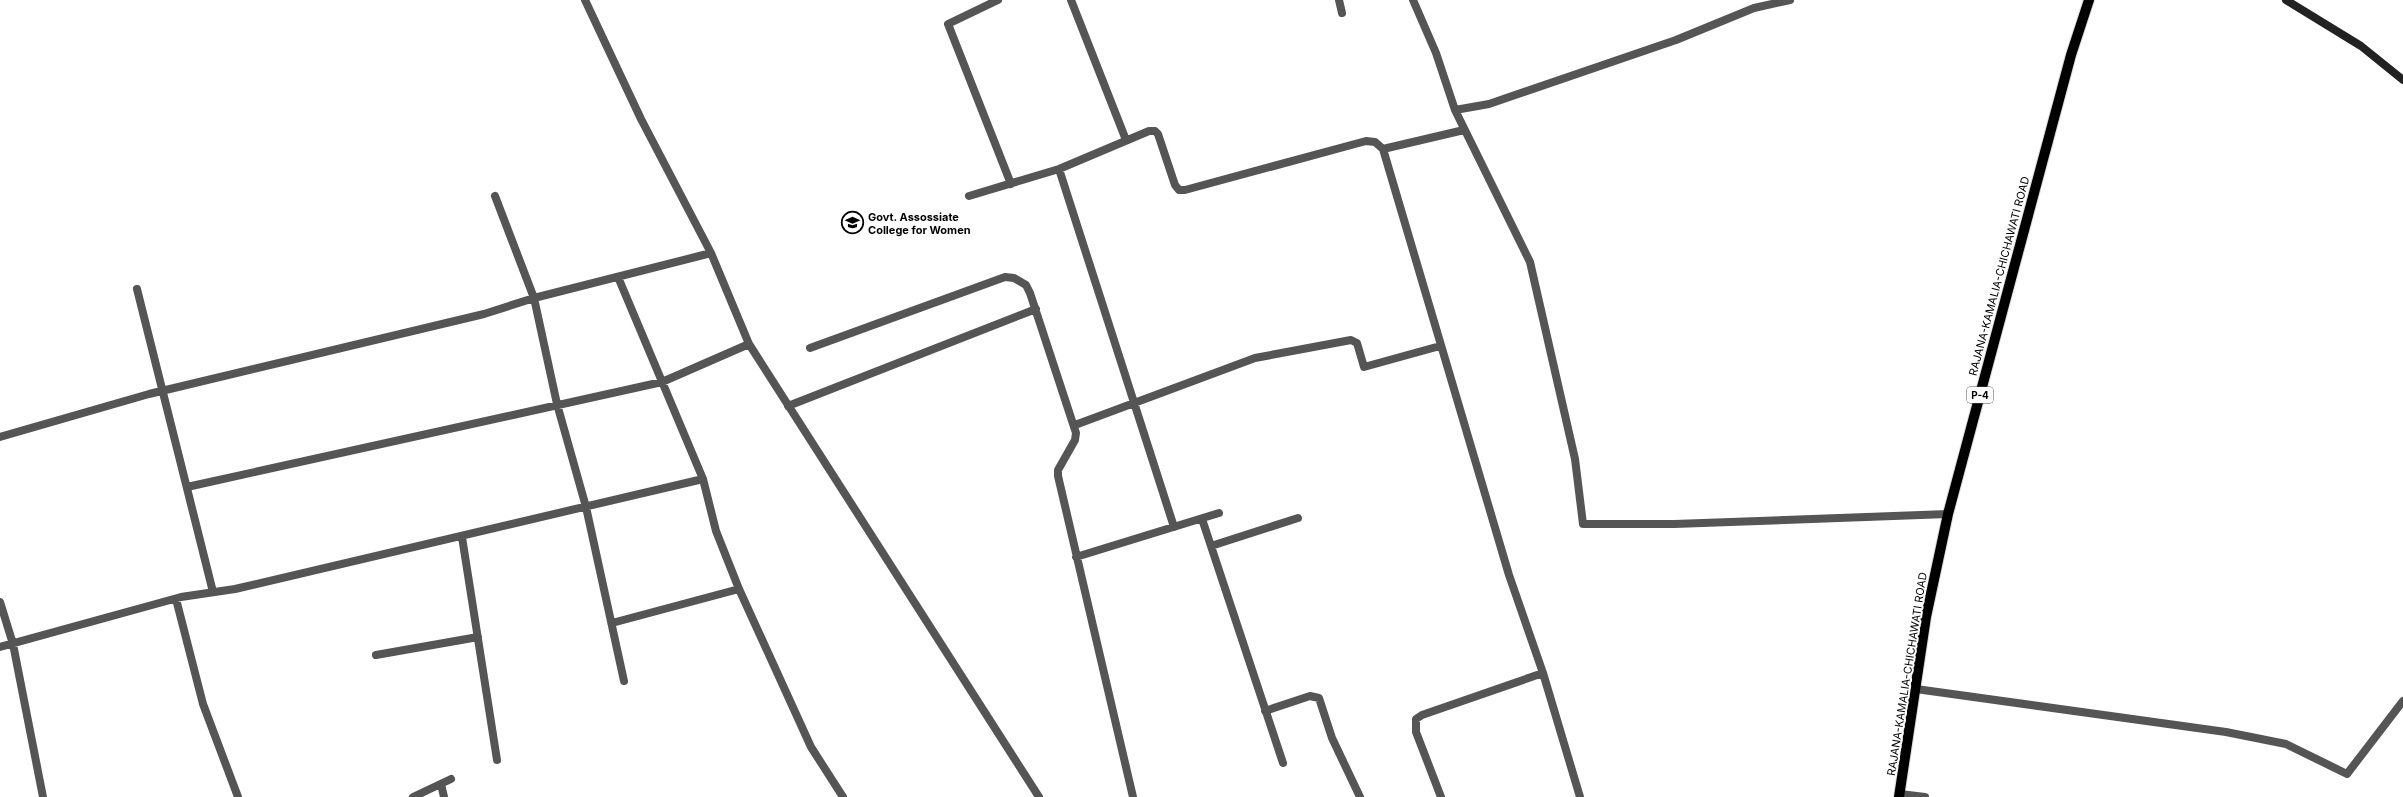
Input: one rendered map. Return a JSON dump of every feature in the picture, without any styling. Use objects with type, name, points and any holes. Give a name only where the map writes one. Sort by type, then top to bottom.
[{"type":"main road","name":"RAJANA-KAMALIA-CHICHAWATI ROAD","points":[[1899,795],[1926,616],[1948,514],[2071,55],[2089,0]]},
{"type":"street","points":[[585,0],[641,119],[712,253],[749,344],[1039,797]]},
{"type":"street","points":[[998,0],[948,24],[1011,184]]},
{"type":"street","points":[[1071,0],[1126,140]]},
{"type":"street","points":[[1339,0],[1342,13]]},
{"type":"street","points":[[1413,0],[1436,53],[1455,110],[1530,262],[1575,459],[1583,524],[1674,524],[1948,514]]},
{"type":"street","points":[[1455,110],[1489,104],[1676,40],[1754,8],[1790,0]]},
{"type":"street","points":[[2286,0],[2361,46],[2403,80]]},
{"type":"street","points":[[1383,149],[1464,130]]},
{"type":"street","points":[[969,196],[1059,169],[1149,131],[1155,131],[1158,134],[1175,185],[1179,190],[1185,190],[1366,141],[1375,142],[1383,149],[1440,346],[1509,575],[1543,673],[1580,797]]},
{"type":"street","points":[[1059,169],[1136,403],[1174,527]]},
{"type":"street","points":[[495,196],[534,298],[557,404],[586,507],[624,681]]},
{"type":"street","points":[[0,437],[163,391],[484,314],[534,298],[712,253]]},
{"type":"street","points":[[618,277],[703,479],[716,531],[739,589],[811,747],[843,797]]},
{"type":"street","points":[[810,348],[1005,277],[1014,278],[1026,286],[1036,310],[1075,425],[1077,436],[1058,473],[1076,557],[1133,797]]},
{"type":"street","points":[[136,289],[213,592]]},
{"type":"street","points":[[788,406],[1036,310]]},
{"type":"street","points":[[1075,425],[1255,358],[1351,340],[1357,343],[1364,367],[1440,346]]},
{"type":"street","points":[[187,487],[662,382],[749,344]]},
{"type":"street","points":[[0,647],[176,599],[462,537],[703,479]]},
{"type":"street","points":[[1076,557],[1219,513]]},
{"type":"street","points":[[1211,546],[1298,518]]},
{"type":"street","points":[[1202,519],[1282,763]]},
{"type":"street","points":[[462,537],[497,760]]},
{"type":"street","points":[[612,623],[739,589]]},
{"type":"street","points":[[176,599],[203,704],[238,797]]},
{"type":"street","points":[[0,602],[13,644],[44,797]]},
{"type":"street","points":[[376,655],[478,638]]},
{"type":"street","points":[[1441,797],[1416,732],[1416,719],[1422,715],[1543,673]]},
{"type":"street","points":[[1916,689],[2226,732],[2286,744],[2347,774],[2403,701]]},
{"type":"street","points":[[1264,711],[1310,696],[1319,698],[1332,738],[1360,797]]},
{"type":"street","points":[[413,797],[451,779]]},
{"type":"street","points":[[441,784],[444,797]]},
{"type":"street","points":[[1899,795],[1925,797]]},
{"type":"place","name":"Govt. Assossiate College for Women","points":[[852,223]]}]
